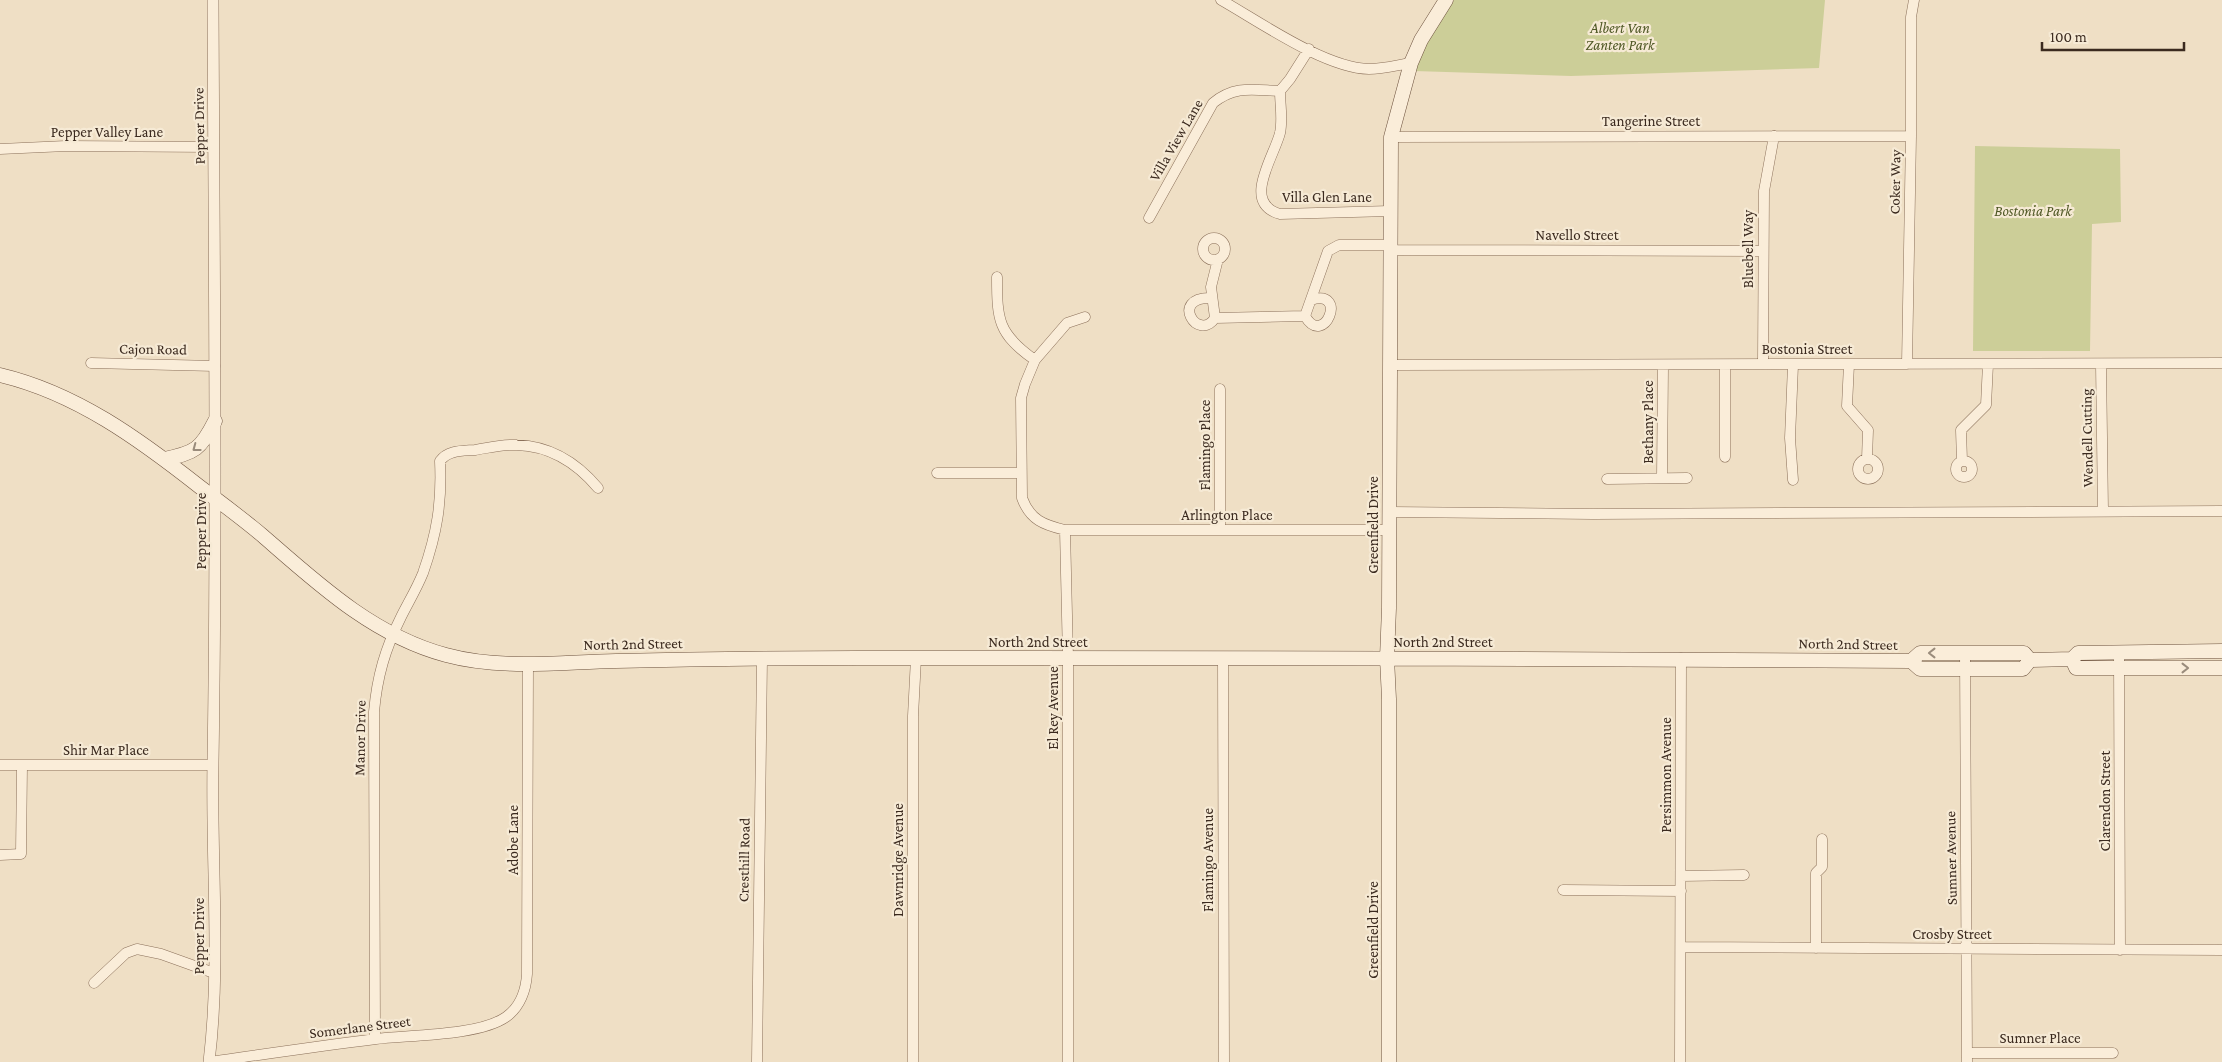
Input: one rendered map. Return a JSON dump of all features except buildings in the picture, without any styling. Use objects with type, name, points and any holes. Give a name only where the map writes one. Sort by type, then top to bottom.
[{"type":"main road","name":"Greenfield Drive","points":[[1389,1062],[1389,699],[1387,658],[1390,512],[1391,137],[1411,64],[1421,40],[1446,0]]},
{"type":"main road","name":"North 2nd Street","points":[[0,375],[65,397],[136,438],[356,613],[392,635],[429,650],[467,660],[497,663],[528,663],[762,658],[1681,658],[1911,661],[1920,669],[2023,669],[2030,660]]},
{"type":"main road","points":[[164,459],[196,450],[206,440],[216,421]]},
{"type":"main road","points":[[2120,669],[2134,660],[2162,659],[2181,651]]},
{"type":"main road","name":"North 2nd Street","points":[[2030,660],[2072,659],[2078,653],[2222,651]]},
{"type":"main road","name":"North 2nd Street","points":[[1911,661],[1920,653],[2024,653],[2030,660]]},
{"type":"main road","points":[[1965,669],[1979,660],[1997,660],[2014,653]]},
{"type":"main road","name":"North 2nd Street","points":[[2072,659],[2076,668],[2222,668]]},
{"type":"street","name":"Pepper Drive","points":[[209,1062],[214,1013],[212,765],[216,500],[213,0]]},
{"type":"street","points":[[1221,0],[1309,50],[1341,64],[1370,69],[1411,64]]},
{"type":"street","name":"Coker Way","points":[[1906,364],[1911,136],[1911,17],[1914,0]]},
{"type":"street","points":[[1280,91],[1290,80],[1309,50]]},
{"type":"street","name":"Villa View Lane","points":[[1149,218],[1213,103],[1223,94],[1237,89],[1280,91]]},
{"type":"street","name":"Villa Glen Lane","points":[[1280,91],[1280,132],[1267,164],[1261,194],[1266,206],[1272,212],[1280,214],[1390,211]]},
{"type":"street","name":"Bluebell Way","points":[[1763,364],[1764,191],[1774,136]]},
{"type":"street","name":"Tangerine Street","points":[[1391,137],[1911,136]]},
{"type":"street","name":"Pepper Valley Lane","points":[[0,149],[66,146],[214,147]]},
{"type":"street","name":"Navello Street","points":[[1311,300],[1328,251],[1334,246],[1763,251]]},
{"type":"street","points":[[1215,318],[1211,287],[1218,259]]},
{"type":"street","points":[[997,277],[997,312],[1006,334],[1020,350],[1035,360]]},
{"type":"street","points":[[1211,298],[1200,298],[1193,302],[1190,308],[1190,316],[1194,323],[1202,326],[1210,324],[1215,318],[1305,316]]},
{"type":"street","points":[[1321,298],[1328,303],[1331,310],[1330,318],[1324,324],[1317,325],[1310,322],[1305,316],[1311,300],[1321,298]]},
{"type":"street","points":[[1065,530],[1044,525],[1025,506],[1022,498],[1021,398],[1024,384],[1035,360],[1068,322],[1084,316]]},
{"type":"street","name":"Cajon Road","points":[[91,363],[215,366]]},
{"type":"street","name":"Bostonia Street","points":[[1391,365],[1663,366],[2222,363]]},
{"type":"street","points":[[1849,364],[1847,406],[1868,430],[1867,459]]},
{"type":"street","points":[[1962,462],[1961,430],[1986,405],[1988,364]]},
{"type":"street","name":"Wendell Cutting","points":[[2101,364],[2103,511]]},
{"type":"street","points":[[1725,365],[1725,457]]},
{"type":"street","points":[[1793,365],[1790,438],[1793,455],[1793,480]]},
{"type":"street","name":"Bethany Place","points":[[1662,478],[1663,366]]},
{"type":"street","name":"Flamingo Place","points":[[1220,389],[1220,530]]},
{"type":"street","name":"Manor Drive","points":[[375,1039],[374,712],[376,684],[392,635],[422,575],[437,529],[441,496],[440,461],[449,453],[516,445],[532,447],[563,456],[586,473],[598,488]]},
{"type":"street","points":[[937,473],[1021,473]]},
{"type":"street","points":[[1607,479],[1687,478]]},
{"type":"street","points":[[1390,512],[1602,514],[2222,511]]},
{"type":"street","name":"Arlington Place","points":[[1065,530],[1389,530]]},
{"type":"street","name":"El Rey Avenue","points":[[1065,530],[1068,658],[1068,1062]]},
{"type":"street","name":"Sumner Avenue","points":[[1965,653],[1967,1057]]},
{"type":"street","name":"Clarendon Street","points":[[2119,653],[2120,950]]},
{"type":"street","name":"Cresthill Road","points":[[757,1062],[762,658]]},
{"type":"street","name":"Dawnridge Avenue","points":[[913,1062],[912,716],[916,658]]},
{"type":"street","name":"Flamingo Avenue","points":[[1223,658],[1224,1062]]},
{"type":"street","name":"Persimmon Avenue","points":[[1681,658],[1681,947]]},
{"type":"street","name":"Adobe Lane","points":[[511,1012],[524,993],[528,974],[528,663]]},
{"type":"street","name":"Shir Mar Place","points":[[0,765],[212,765]]},
{"type":"street","points":[[0,855],[21,854],[22,765]]},
{"type":"street","points":[[1816,948],[1816,873],[1822,867],[1822,839]]},
{"type":"street","points":[[1681,876],[1744,875]]},
{"type":"street","points":[[1563,890],[1681,891]]},
{"type":"street","points":[[1680,1062],[1681,947]]},
{"type":"street","name":"Crosby Street","points":[[1681,947],[2222,950]]},
{"type":"street","points":[[94,983],[126,954],[137,949],[161,954],[214,972]]},
{"type":"street","name":"Somerlane Street","points":[[209,1062],[375,1039],[452,1032],[483,1026],[505,1018],[511,1012]]},
{"type":"street","name":"Sumner Place","points":[[1967,1057],[2113,1053]]},
{"type":"green space","name":"Albert Van Zanten Park","points":[[1454,0],[1825,0],[1819,68],[1571,76],[1414,71],[1432,33]]},
{"type":"green space","name":"Bostonia Park","points":[[1975,146],[2120,149],[2121,222],[2092,224],[2090,351],[1973,351]]}]
